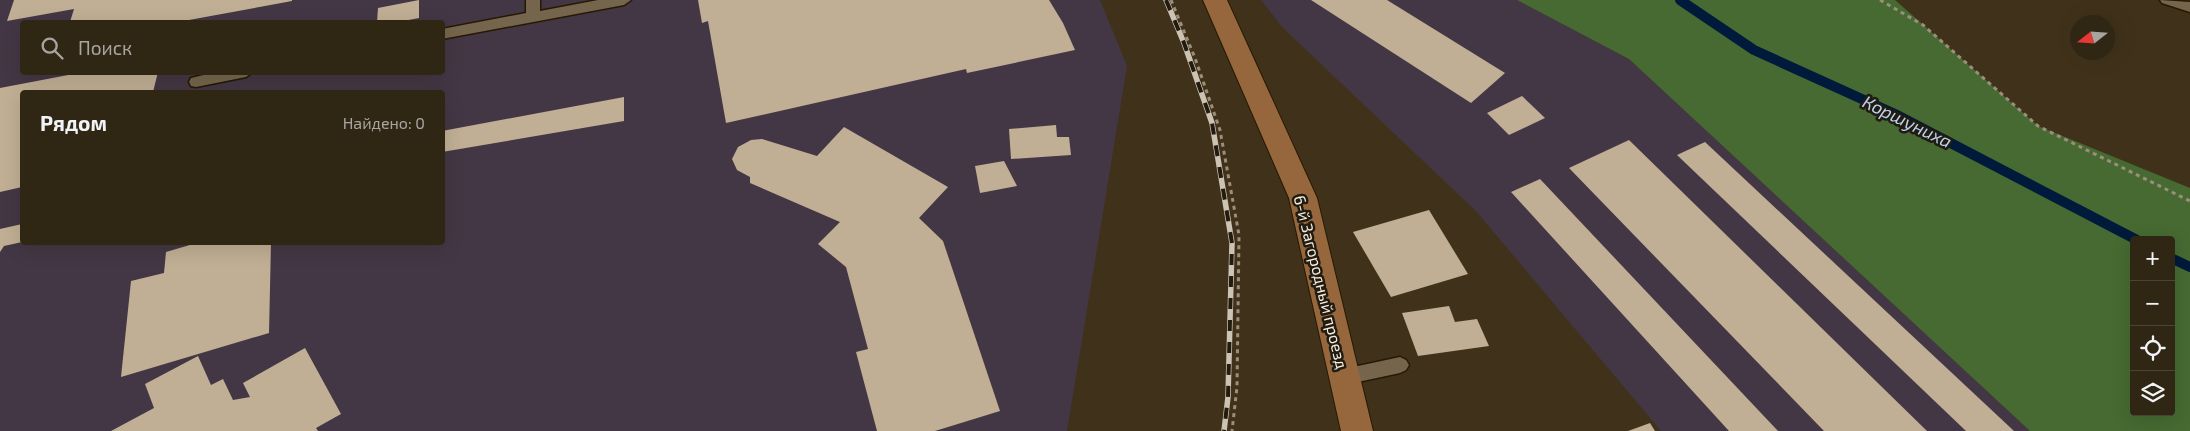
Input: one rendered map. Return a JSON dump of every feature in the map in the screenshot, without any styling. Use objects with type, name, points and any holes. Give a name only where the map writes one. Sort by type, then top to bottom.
[{"type":"street","name":"6-й Загородный проезд","points":[[1215,0],[1303,198],[1357,431]]},
{"type":"lane","points":[[533,0],[533,17]]},
{"type":"lane","points":[[445,33],[624,0]]},
{"type":"lane","points":[[2168,0],[2190,7]]},
{"type":"lane","points":[[196,82],[231,75]]},
{"type":"lane","points":[[1344,377],[1400,365]]},
{"type":"path","points":[[1171,0],[1196,58],[1220,130],[1239,235],[1237,387],[1232,431]]},
{"type":"path","points":[[1880,0],[1923,25],[2038,126],[2190,201]]},
{"type":"shaded area","points":[[0,0],[1100,0],[1127,66],[1067,431],[0,431]]},
{"type":"shaded area","points":[[1261,0],[1517,0],[1629,59],[2030,431],[1661,431],[1476,211],[1283,28]]},
{"type":"green space","points":[[1517,0],[1895,0],[2038,126],[2190,188],[2190,431],[2030,431],[1629,59]]},
{"type":"building","points":[[14,0],[292,0],[189,20],[71,20],[74,9],[7,21]]},
{"type":"building","points":[[419,0],[419,18],[377,20],[378,8]]},
{"type":"building","points":[[698,0],[1049,0],[1063,23],[1075,50],[967,73],[966,69],[726,123],[708,21],[702,23]]},
{"type":"building","points":[[1311,0],[1387,0],[1505,73],[1471,103]]},
{"type":"building","points":[[68,75],[157,75],[154,90],[20,90],[20,187],[0,192],[0,88]]},
{"type":"building","points":[[1522,96],[1545,118],[1509,135],[1487,113]]},
{"type":"building","points":[[624,97],[624,121],[445,151],[445,130]]},
{"type":"building","points":[[1056,125],[1057,137],[1069,137],[1071,155],[1011,159],[1009,129]]},
{"type":"building","points":[[844,127],[948,187],[919,218],[943,241],[1000,411],[935,431],[877,431],[856,352],[868,349],[846,267],[818,244],[840,222],[750,183],[750,177],[737,170],[732,159],[738,147],[751,140],[762,139],[817,156]]},
{"type":"building","points":[[1629,140],[1927,431],[1824,431],[1569,168]]},
{"type":"building","points":[[1705,142],[2014,431],[1966,431],[1677,155]]},
{"type":"building","points":[[1004,161],[1017,186],[980,193],[975,166]]},
{"type":"building","points":[[1540,179],[1778,431],[1729,431],[1511,192]]},
{"type":"building","points":[[1429,210],[1468,274],[1391,297],[1353,232]]},
{"type":"building","points":[[20,224],[20,242],[4,246],[0,252],[0,229]]},
{"type":"building","points":[[190,245],[271,245],[269,333],[121,377],[131,281],[164,273],[166,252]]},
{"type":"building","points":[[1449,306],[1455,322],[1477,319],[1489,346],[1418,356],[1402,313]]},
{"type":"building","points":[[305,348],[341,414],[316,428],[318,431],[111,431],[154,408],[145,384],[198,356],[211,385],[223,379],[233,400],[250,397],[243,383]]},
{"type":"building","points":[[1650,423],[1655,431],[1628,431]]},
{"type":"waterway","name":"Коршуниха","points":[[1680,0],[1754,50],[1895,114],[2130,236]]},
{"type":"waterway","name":"Коршуниха","points":[[2175,260],[2190,267]]},
{"type":"railway","points":[[1166,0],[1184,43],[1212,123],[1232,243],[1228,397],[1224,431]]}]
